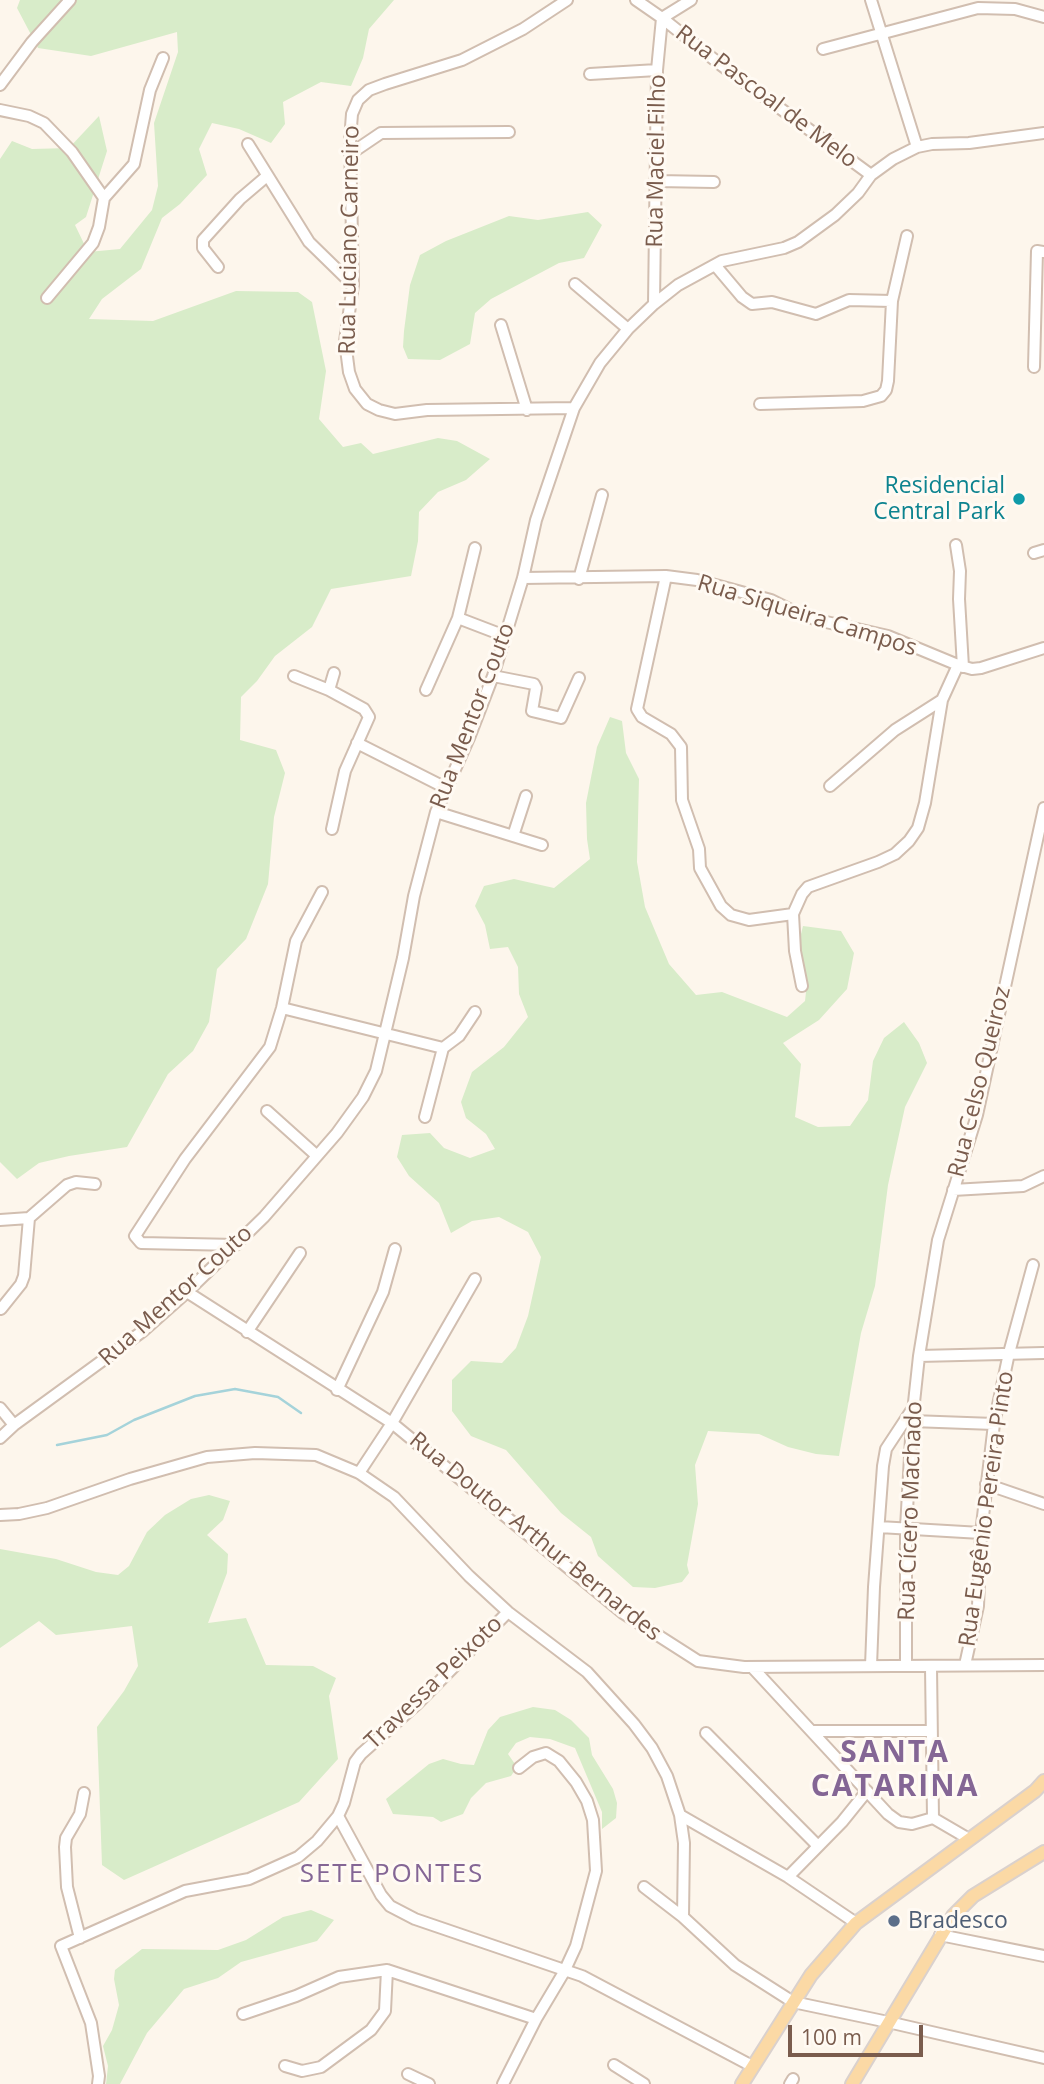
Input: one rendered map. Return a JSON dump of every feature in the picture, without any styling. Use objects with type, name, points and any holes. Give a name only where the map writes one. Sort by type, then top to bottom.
[{"type":"main road","points":[[741,2084],[817,1967],[856,1923],[1041,1788]]},
{"type":"main road","points":[[852,2084],[953,1916],[973,1896],[1044,1852]]},
{"type":"street","points":[[0,85],[32,42],[70,0]]},
{"type":"street","name":"Rua Luciano Carneiro","points":[[567,0],[523,29],[462,60],[369,90],[358,100],[352,114],[350,154],[353,285],[345,341],[349,372],[355,389],[367,404],[379,410],[395,414],[427,410],[573,408]]},
{"type":"street","name":"Rua Pascoal de Melo","points":[[636,0],[871,175]]},
{"type":"street","points":[[662,18],[691,0]]},
{"type":"street","points":[[872,0],[917,147]]},
{"type":"street","points":[[823,49],[978,8],[1015,9],[1044,17]]},
{"type":"street","name":"Rua Maciel Filho","points":[[654,304],[657,70],[662,18]]},
{"type":"street","points":[[47,298],[93,243],[104,198],[134,164],[150,90],[163,58]]},
{"type":"street","points":[[590,74],[657,70]]},
{"type":"street","points":[[0,110],[29,116],[44,123],[72,152],[104,198]]},
{"type":"street","points":[[350,154],[381,133],[509,132]]},
{"type":"street","name":"Rua Mentor Couto","points":[[0,1437],[143,1331],[187,1292],[236,1245],[348,1118],[363,1097],[376,1071],[414,896],[436,812],[493,676],[523,578],[536,520],[573,408],[600,363],[628,329],[678,285],[722,261],[798,242],[835,215],[858,193],[871,175],[893,159],[917,147],[969,143],[1044,132]]},
{"type":"street","points":[[248,144],[309,242],[353,285]]},
{"type":"street","points":[[218,267],[203,248],[203,240],[240,199],[267,176]]},
{"type":"street","points":[[657,181],[714,182]]},
{"type":"street","points":[[760,404],[863,401],[881,396],[888,381],[892,301],[907,236]]},
{"type":"street","points":[[1034,367],[1041,251]]},
{"type":"street","points":[[715,265],[742,297],[752,304],[772,302],[816,314],[849,300],[892,301]]},
{"type":"street","points":[[575,284],[628,329]]},
{"type":"street","points":[[501,325],[527,410]]},
{"type":"street","points":[[579,579],[602,495]]},
{"type":"street","points":[[802,986],[793,914],[808,887],[895,854],[918,828],[925,803],[942,700],[960,666],[960,571],[956,545]]},
{"type":"street","points":[[426,690],[458,618],[475,548]]},
{"type":"street","points":[[666,576],[637,709],[642,717],[671,734],[681,747],[682,800],[699,849],[700,868],[722,906],[731,915],[748,920],[793,914]]},
{"type":"street","name":"Rua Siqueira Campos","points":[[523,578],[666,576],[696,580],[771,600],[801,615],[888,636],[960,666]]},
{"type":"street","points":[[458,618],[505,636]]},
{"type":"street","points":[[960,666],[981,668],[1044,648]]},
{"type":"street","points":[[329,690],[334,673]]},
{"type":"street","points":[[294,676],[329,690],[368,713],[368,721],[339,789],[332,829]]},
{"type":"street","points":[[493,676],[534,684],[536,688],[531,710],[561,718],[579,678]]},
{"type":"street","points":[[830,786],[895,730],[942,700]]},
{"type":"street","points":[[357,743],[446,788]]},
{"type":"street","points":[[513,836],[526,796]]},
{"type":"street","name":"Rua Celso Queiroz","points":[[919,1356],[938,1240],[977,1115],[1044,808]]},
{"type":"street","points":[[436,812],[542,845]]},
{"type":"street","points":[[236,1245],[141,1243],[135,1236],[185,1159],[271,1047],[296,941],[321,892]]},
{"type":"street","points":[[282,1008],[443,1048]]},
{"type":"street","points":[[425,1117],[443,1048],[460,1036],[474,1012]]},
{"type":"street","points":[[267,1111],[316,1155]]},
{"type":"street","points":[[953,1190],[1023,1186],[1044,1176]]},
{"type":"street","points":[[0,1220],[29,1218],[67,1185],[76,1182],[95,1184]]},
{"type":"street","points":[[1,1309],[21,1284],[24,1276],[29,1218]]},
{"type":"street","points":[[337,1390],[383,1292],[395,1250]]},
{"type":"street","points":[[247,1332],[300,1253]]},
{"type":"street","name":"Rua Eugênio Pereira Pinto","points":[[965,1665],[978,1606],[981,1533],[995,1424],[1009,1353],[1033,1265]]},
{"type":"street","points":[[359,1473],[392,1423],[475,1279]]},
{"type":"street","name":"Rua Doutor Arthur Bernardes","points":[[187,1292],[392,1423],[623,1614],[698,1661],[752,1667],[1044,1665]]},
{"type":"street","points":[[919,1356],[1044,1353]]},
{"type":"street","name":"Rua Cícero Machado","points":[[906,1666],[906,1528],[919,1356]]},
{"type":"street","points":[[872,1666],[886,1449],[914,1406]]},
{"type":"street","points":[[0,1408],[13,1425]]},
{"type":"street","points":[[912,1421],[995,1424]]},
{"type":"street","points":[[0,1515],[47,1508],[207,1457],[255,1453],[316,1455],[359,1473],[394,1497],[469,1576],[509,1612],[587,1672],[610,1695],[652,1748],[667,1776],[680,1815],[684,1843],[683,1917]]},
{"type":"street","points":[[986,1484],[1044,1504]]},
{"type":"street","points":[[879,1527],[981,1533]]},
{"type":"street","name":"Travessa Peixoto","points":[[98,2084],[91,2023],[61,1946],[185,1891],[249,1878],[298,1857],[317,1841],[338,1816],[360,1754],[417,1704],[509,1612]]},
{"type":"street","points":[[752,1667],[888,1814],[900,1822],[912,1824],[933,1818],[969,1839]]},
{"type":"street","points":[[931,1667],[933,1818]]},
{"type":"street","points":[[812,1731],[931,1731]]},
{"type":"street","points":[[706,1733],[817,1845]]},
{"type":"street","points":[[503,2084],[576,1945],[596,1871],[593,1820],[582,1791],[553,1755],[541,1754],[519,1768]]},
{"type":"street","points":[[788,1877],[842,1822],[867,1791]]},
{"type":"street","points":[[80,1938],[67,1887],[65,1847],[66,1838],[80,1814],[84,1793]]},
{"type":"street","points":[[680,1815],[788,1877],[856,1923]]},
{"type":"street","points":[[338,1816],[381,1895],[390,1906],[415,1919],[582,1976],[752,2066]]},
{"type":"street","points":[[644,1887],[683,1917],[735,1965],[793,2002],[1044,2058]]},
{"type":"street","points":[[940,1935],[1044,1956]]},
{"type":"street","points":[[243,2014],[296,1996],[339,1977],[387,1970],[536,2019]]},
{"type":"street","points":[[285,2066],[302,2071],[321,2067],[371,2030],[385,2011],[387,1970]]},
{"type":"street","points":[[614,2065],[644,2084]]},
{"type":"street","points":[[408,2074],[429,2084]]},
{"type":"green space","points":[[20,0],[394,0],[369,29],[363,58],[351,86],[321,82],[283,102],[285,124],[271,143],[239,129],[212,123],[199,149],[207,175],[180,204],[162,218],[141,269],[102,299],[89,319],[153,321],[236,291],[298,292],[312,302],[326,371],[319,419],[343,447],[361,443],[373,454],[438,438],[457,441],[490,459],[466,480],[438,492],[419,512],[418,541],[411,576],[331,589],[312,627],[275,656],[257,681],[241,697],[240,740],[276,750],[285,773],[274,817],[268,884],[246,939],[217,969],[209,1022],[193,1051],[168,1074],[127,1147],[39,1163],[17,1179],[0,1162],[0,159],[12,141],[32,149],[69,148],[99,116],[107,151],[86,217],[75,225],[88,252],[120,249],[152,210],[158,186],[154,123],[178,52],[177,32],[91,56],[38,48],[17,8]]},
{"type":"green space","points":[[588,212],[602,225],[584,258],[559,263],[491,299],[475,313],[470,344],[440,360],[408,359],[403,347],[404,331],[410,285],[420,255],[446,241],[509,216],[538,220]]},
{"type":"green space","points":[[610,717],[622,721],[626,753],[639,779],[637,862],[645,907],[669,964],[696,995],[722,992],[787,1017],[805,1001],[806,992],[797,950],[803,926],[841,931],[854,953],[847,989],[819,1020],[783,1043],[801,1064],[795,1117],[818,1127],[850,1126],[868,1100],[873,1061],[884,1038],[904,1022],[919,1043],[927,1063],[905,1107],[888,1185],[875,1286],[861,1333],[839,1456],[788,1447],[759,1434],[708,1431],[695,1465],[698,1504],[687,1565],[689,1573],[682,1582],[655,1588],[633,1587],[598,1556],[591,1537],[561,1513],[506,1450],[471,1436],[452,1411],[452,1380],[471,1361],[502,1363],[516,1348],[528,1316],[541,1257],[528,1232],[499,1217],[472,1221],[451,1233],[439,1203],[409,1176],[397,1157],[402,1135],[430,1133],[444,1148],[470,1158],[495,1149],[486,1134],[466,1118],[461,1102],[472,1072],[504,1047],[528,1017],[519,994],[518,967],[508,947],[490,949],[485,925],[475,906],[484,886],[514,879],[554,888],[590,859],[586,803],[597,747]]},
{"type":"green space","points":[[209,1495],[230,1501],[223,1520],[207,1535],[228,1554],[227,1573],[208,1623],[246,1618],[266,1665],[313,1666],[336,1678],[329,1696],[338,1759],[299,1802],[124,1880],[102,1865],[97,1727],[124,1691],[138,1666],[132,1626],[56,1635],[39,1621],[0,1648],[0,1549],[56,1559],[96,1572],[118,1575],[129,1566],[147,1532],[165,1515],[191,1499]]},
{"type":"green space","points":[[533,1707],[555,1710],[571,1720],[589,1738],[592,1755],[613,1789],[617,1803],[616,1818],[602,1829],[602,1812],[575,1748],[550,1739],[530,1737],[516,1743],[508,1754],[517,1767],[511,1776],[486,1783],[471,1798],[463,1814],[441,1822],[433,1817],[393,1814],[386,1799],[429,1764],[443,1759],[474,1765],[488,1730],[500,1717]]},
{"type":"green space","points":[[311,1910],[334,1920],[317,1941],[241,1962],[218,1978],[184,1989],[147,2033],[120,2084],[106,2084],[108,2066],[103,2046],[112,2030],[119,2005],[115,1970],[142,1949],[218,1950],[246,1940],[283,1917]]},
{"type":"waterway","points":[[57,1445],[107,1435],[134,1420],[195,1396],[235,1389],[278,1397],[301,1413]]},
{"type":"place","name":"Residencial Central Park","points":[[1019,499]]},
{"type":"place","name":"Bradesco","points":[[894,1921]]},
{"type":"district","name":"SANTA CATARINA","points":[[895,1770]]},
{"type":"district","name":"SETE PONTES","points":[[392,1875]]}]
